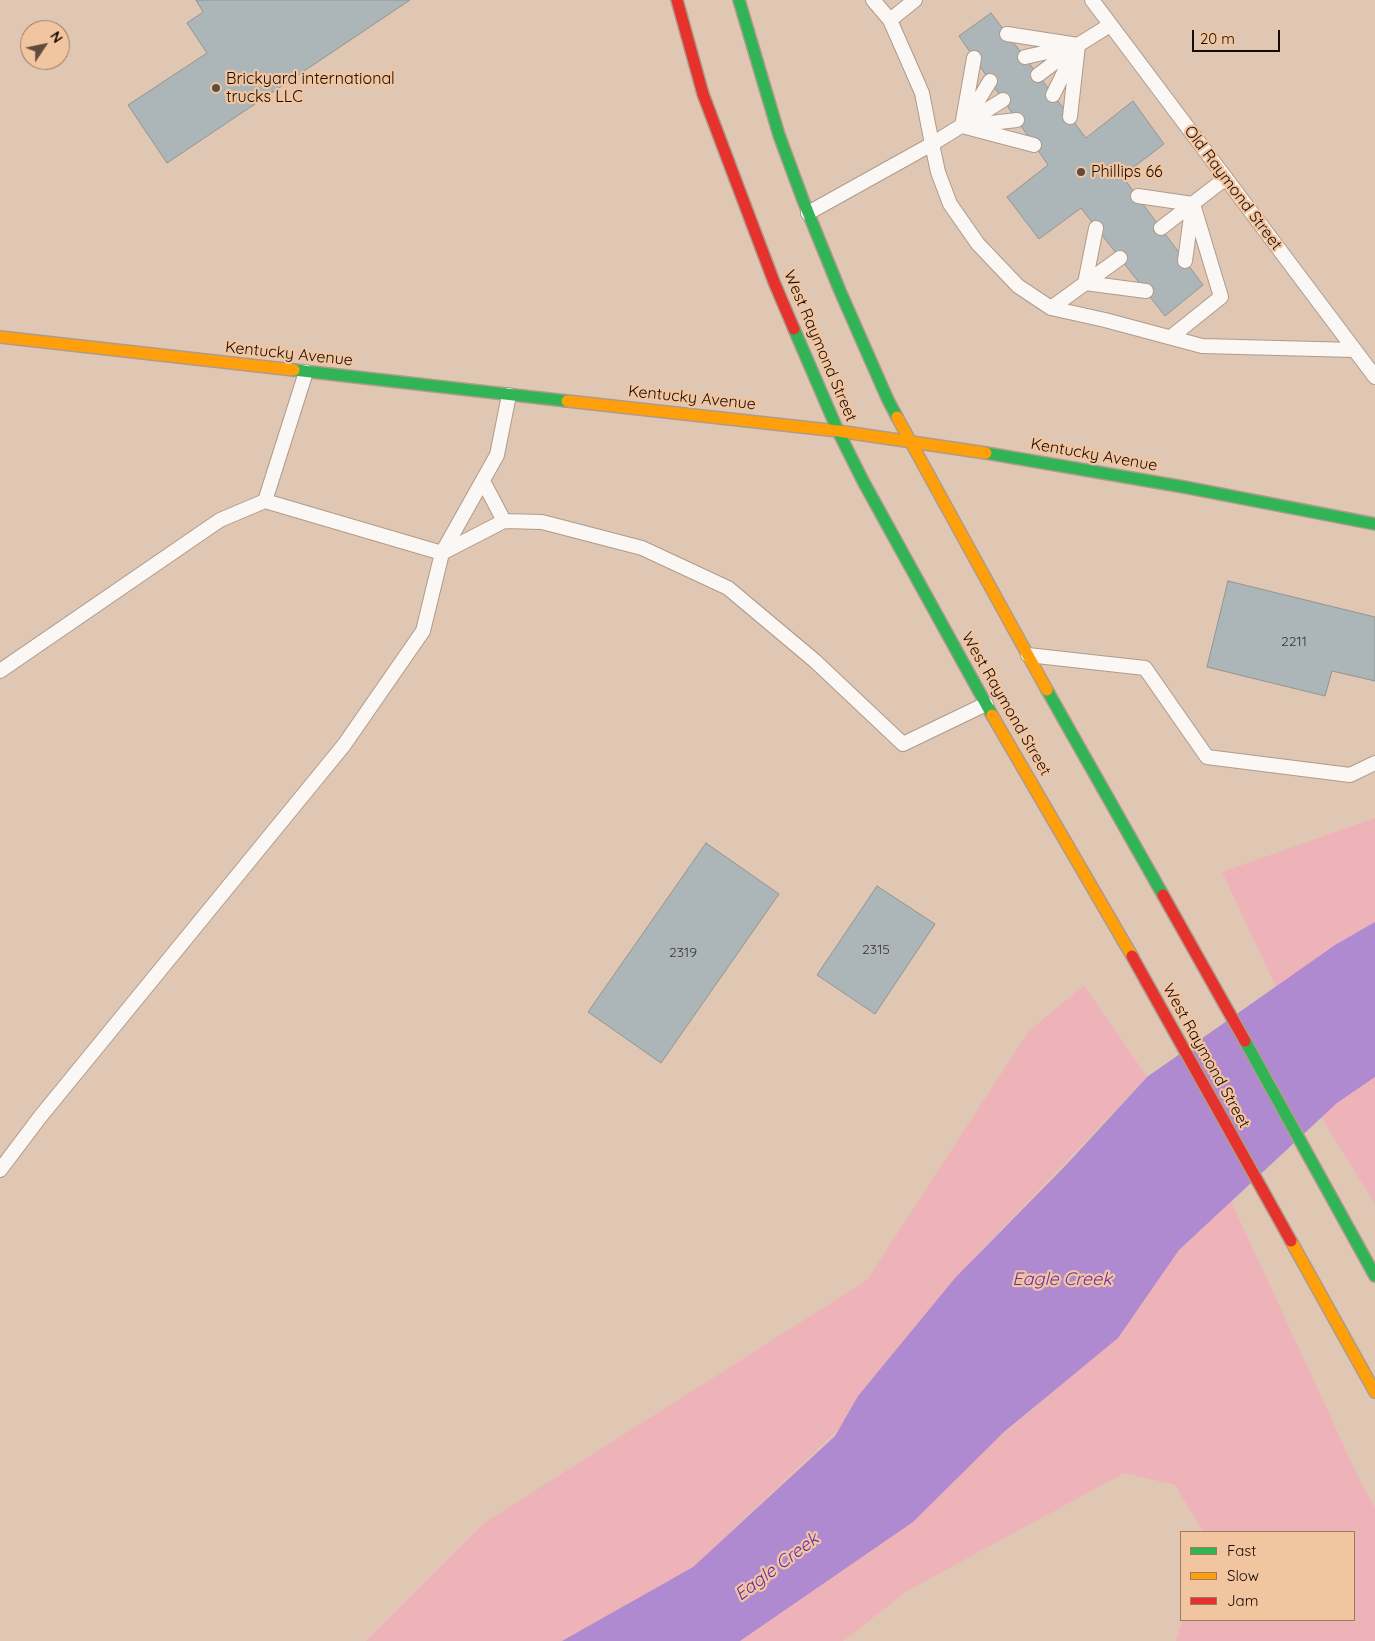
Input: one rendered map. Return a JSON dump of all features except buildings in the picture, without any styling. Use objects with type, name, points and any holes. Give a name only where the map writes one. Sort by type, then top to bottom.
[{"type":"main road","name":"West Raymond Street","points":[[677,0],[703,94],[774,282],[838,431],[986,704],[1129,951],[1375,1392]]},
{"type":"main road","points":[[739,0],[779,135],[808,213],[888,400],[1028,655],[1176,916],[1375,1276]]},
{"type":"main road","name":"Kentucky Avenue","points":[[0,337],[838,431],[994,454],[1193,488],[1375,524]]},
{"type":"lane","points":[[873,0],[890,20],[922,93],[929,120],[938,172],[950,204],[978,244],[1018,286],[1051,308],[1202,346],[1354,350]]},
{"type":"lane","points":[[890,20],[916,0]]},
{"type":"lane","name":"Old Raymond Street","points":[[1092,0],[1375,377]]},
{"type":"lane","points":[[1038,75],[1078,45],[1110,25]]},
{"type":"lane","points":[[1007,34],[1078,45]]},
{"type":"lane","points":[[1025,57],[1078,45]]},
{"type":"lane","points":[[1053,94],[1078,45]]},
{"type":"lane","points":[[1070,117],[1078,45]]},
{"type":"lane","points":[[962,126],[974,58]]},
{"type":"lane","points":[[962,126],[990,81]]},
{"type":"lane","points":[[808,213],[932,144],[1003,100]]},
{"type":"lane","points":[[962,126],[1017,120]]},
{"type":"lane","points":[[962,126],[1034,145]]},
{"type":"lane","points":[[1161,228],[1226,178]]},
{"type":"lane","points":[[1138,196],[1192,204]]},
{"type":"lane","points":[[1185,261],[1192,204]]},
{"type":"lane","points":[[1171,337],[1221,298],[1192,204]]},
{"type":"lane","points":[[1085,283],[1096,228]]},
{"type":"lane","points":[[1051,308],[1120,258]]},
{"type":"lane","points":[[1085,283],[1146,292]]},
{"type":"lane","points":[[264,501],[306,372]]},
{"type":"lane","points":[[0,1170],[47,1109],[344,745],[422,631],[442,553],[497,455],[509,395]]},
{"type":"lane","points":[[482,481],[504,521]]},
{"type":"lane","points":[[0,671],[220,520],[264,501],[442,553],[504,521],[542,522],[642,548],[728,588],[815,661],[903,744],[986,704]]},
{"type":"lane","points":[[1028,655],[1145,668],[1207,757],[1350,775],[1375,763]]},
{"type":"shaded area","points":[[1375,818],[1375,923],[1276,987],[1222,872]]},
{"type":"shaded area","points":[[1084,985],[1147,1077],[955,1278],[858,1396],[839,1429],[693,1567],[562,1641],[366,1641],[484,1523],[867,1280],[1028,1032]]},
{"type":"shaded area","points":[[1375,1077],[1375,1204],[1321,1117],[1337,1103]]},
{"type":"shaded area","points":[[1231,1201],[1361,1483],[1375,1507],[1375,1641],[1176,1641],[1182,1621],[1355,1621],[1355,1531],[1202,1531],[1175,1485],[1124,1473],[907,1591],[843,1641],[738,1641],[913,1522],[994,1442],[1121,1332],[1178,1250]]},
{"type":"water","name":"Eagle Creek","points":[[1375,922],[1375,1077],[1337,1103],[1179,1250],[1118,1338],[1004,1432],[913,1522],[740,1641],[562,1641],[693,1567],[835,1436],[858,1396],[955,1278],[1067,1164],[1147,1077],[1335,945]]},
{"type":"traffic: fast","points":[[739,0],[779,135],[803,200],[840,291],[897,417]]},
{"type":"traffic: fast","points":[[794,329],[838,431],[863,481],[992,715]]},
{"type":"traffic: fast","points":[[294,370],[567,401]]},
{"type":"traffic: fast","points":[[986,453],[1184,487],[1375,524]]},
{"type":"traffic: fast","points":[[1047,690],[1163,895]]},
{"type":"traffic: fast","points":[[1245,1041],[1375,1276]]},
{"type":"traffic: slow","points":[[0,337],[294,370]]},
{"type":"traffic: slow","points":[[567,401],[838,431],[986,453]]},
{"type":"traffic: slow","points":[[897,417],[1047,690]]},
{"type":"traffic: slow","points":[[992,715],[1132,956]]},
{"type":"traffic: slow","points":[[1291,1241],[1375,1392]]},
{"type":"traffic: jam","points":[[677,0],[703,94],[774,282],[794,329]]},
{"type":"traffic: jam","points":[[1163,895],[1245,1041]]},
{"type":"traffic: jam","points":[[1132,956],[1291,1241]]},
{"type":"place","name":"Brickyard international trucks LLC","points":[[216,88]]},
{"type":"place","name":"Phillips 66","points":[[1081,172]]}]
